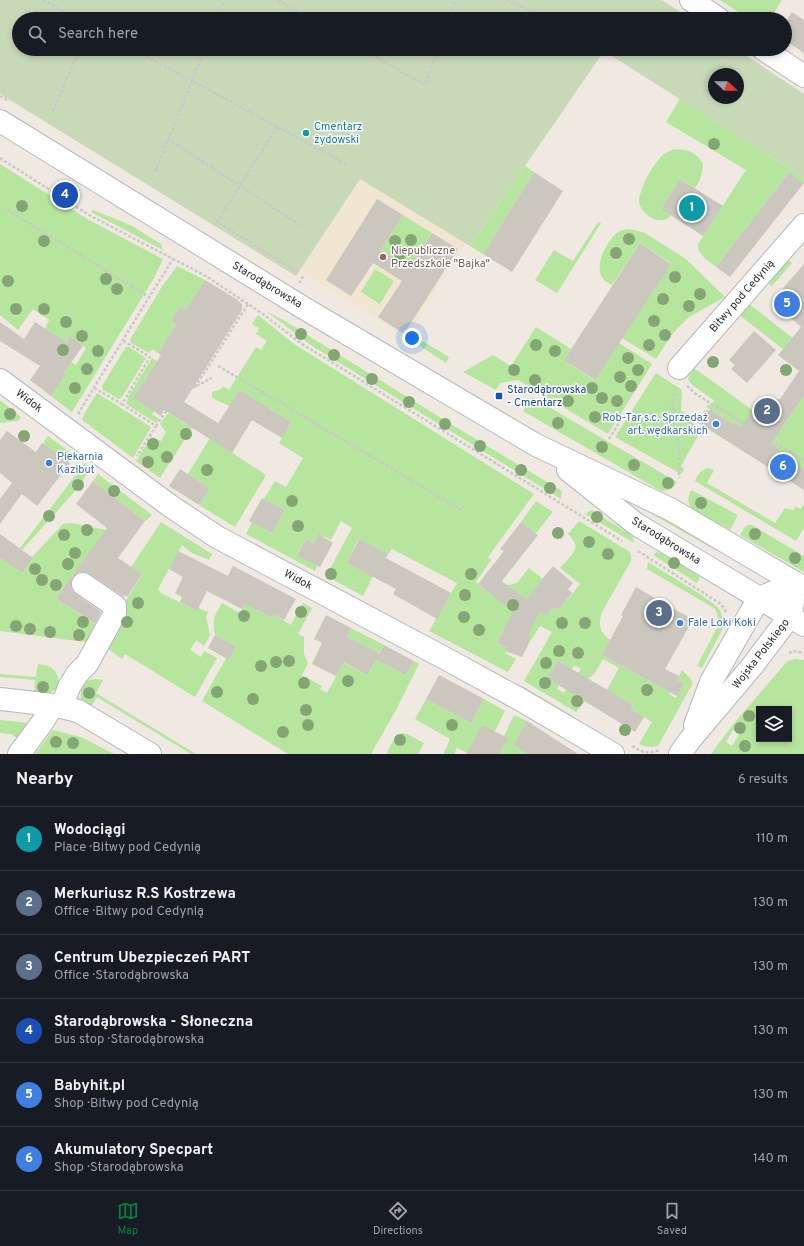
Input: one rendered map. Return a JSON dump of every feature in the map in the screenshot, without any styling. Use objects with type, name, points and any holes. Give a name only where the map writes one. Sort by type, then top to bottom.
[{"type":"street","points":[[690,0],[708,12]]},
{"type":"street","points":[[774,56],[804,76]]},
{"type":"street","name":"Starodąbrowska","points":[[0,121],[302,307],[536,445],[672,510],[800,586]]},
{"type":"street","name":"Bitwy pod Cedynią","points":[[680,368],[804,225]]},
{"type":"street","name":"Widok","points":[[0,380],[169,505],[218,537],[521,700],[613,754]]},
{"type":"street","name":"Starodąbrowska","points":[[536,445],[636,524],[797,621]]},
{"type":"street","points":[[19,754],[42,723],[58,706],[77,674],[87,664],[115,613],[115,606],[83,584]]},
{"type":"street","points":[[759,598],[800,586]]},
{"type":"street","name":"Wojska Polskiego","points":[[685,747],[753,665],[797,621],[800,586]]},
{"type":"street","name":"Wojska Polskiego","points":[[685,747],[712,682],[759,598]]},
{"type":"street","points":[[0,699],[58,706],[78,711],[150,754]]},
{"type":"path","points":[[43,0],[65,12]]},
{"type":"path","points":[[220,12],[224,0]]},
{"type":"path","points":[[278,0],[298,12]]},
{"type":"path","points":[[452,12],[456,0]]},
{"type":"path","points":[[506,0],[534,12]]},
{"type":"path","points":[[52,111],[77,56]]},
{"type":"path","points":[[146,56],[346,164]]},
{"type":"path","points":[[155,172],[202,56]]},
{"type":"path","points":[[374,56],[425,85],[435,56]]},
{"type":"path","points":[[277,127],[218,222],[299,273]]},
{"type":"path","points":[[168,139],[303,227]]},
{"type":"path","points":[[0,158],[89,215],[206,276],[263,314],[302,344],[624,542]]},
{"type":"path","points":[[7,210],[149,297]]},
{"type":"path","points":[[75,418],[173,259]]},
{"type":"path","points":[[196,387],[248,304]]},
{"type":"path","points":[[122,340],[150,357],[122,404]]},
{"type":"path","points":[[218,366],[462,510]]},
{"type":"path","points":[[680,368],[682,381],[697,394],[804,460]]},
{"type":"path","points":[[678,478],[678,445],[673,423],[672,400],[680,368]]},
{"type":"path","points":[[135,460],[156,426],[170,407],[175,407],[187,391],[212,378]]},
{"type":"path","points":[[94,388],[156,426]]},
{"type":"path","points":[[609,439],[622,418]]},
{"type":"path","points":[[636,550],[721,604],[725,610],[727,618]]},
{"type":"shaded area","name":"Niepubliczne Przedszkole \"Bajka\"","points":[[360,179],[465,243],[406,337],[300,271]]},
{"type":"green space","name":"Cmentarz żydowski","points":[[0,0],[662,0],[680,12],[12,12],[12,56],[601,56],[470,246],[360,179],[296,276],[0,94]]},
{"type":"green space","points":[[720,0],[782,0],[774,12],[738,12]]},
{"type":"green space","name":"Cmentarz żydowski","points":[[612,56],[747,56],[804,94],[804,178]]},
{"type":"green space","points":[[680,99],[804,178],[804,183],[789,172],[716,267],[701,254],[698,244],[746,170],[666,122]]},
{"type":"green space","points":[[674,149],[687,151],[697,156],[703,163],[702,173],[695,188],[680,179],[661,209],[671,215],[667,219],[653,219],[642,209],[639,201],[640,196],[644,184],[654,166],[664,154]]},
{"type":"green space","points":[[0,164],[89,220],[163,259],[154,278],[72,412],[51,396],[66,374],[58,368],[69,361],[76,365],[86,348],[70,336],[64,344],[45,328],[49,320],[33,309],[18,330],[0,315]]},
{"type":"green space","points":[[525,166],[534,172],[483,254],[470,246]]},
{"type":"green space","points":[[93,210],[132,226],[161,244],[163,250],[91,212]]},
{"type":"green space","points":[[403,215],[432,233],[410,268],[381,250]]},
{"type":"green space","points":[[598,222],[601,223],[557,293],[535,280],[554,250],[573,261]]},
{"type":"green space","points":[[630,229],[645,233],[686,259],[725,297],[689,317],[673,333],[656,359],[622,338],[671,263],[640,243],[612,285],[604,280],[601,275],[600,261],[609,241],[618,232]]},
{"type":"green space","points":[[786,258],[792,263],[772,286],[766,282]]},
{"type":"green space","points":[[177,266],[205,280],[186,309],[181,306],[172,321],[176,324],[158,353],[152,349],[149,353],[131,343],[130,340],[161,288]]},
{"type":"green space","points":[[375,269],[394,281],[380,304],[361,292]]},
{"type":"green space","points":[[748,303],[804,347],[785,346],[783,349],[738,314]]},
{"type":"green space","points":[[266,311],[285,321],[562,491],[561,499],[312,346]]},
{"type":"green space","points":[[258,315],[294,344],[534,494],[488,557],[491,560],[476,582],[497,599],[508,585],[517,583],[529,568],[543,579],[526,599],[546,616],[554,607],[559,610],[580,584],[560,568],[574,552],[575,544],[573,539],[568,534],[579,521],[630,552],[631,561],[602,612],[600,628],[611,640],[602,655],[670,692],[669,694],[676,698],[684,683],[677,680],[682,670],[693,683],[658,746],[648,747],[639,744],[652,722],[631,709],[633,705],[628,702],[626,706],[605,693],[619,668],[603,659],[594,674],[588,679],[578,673],[581,669],[574,665],[572,669],[558,661],[548,677],[559,685],[557,689],[564,693],[566,689],[585,701],[576,712],[524,681],[552,632],[540,626],[529,643],[528,635],[507,624],[497,643],[507,648],[505,653],[516,659],[508,672],[429,631],[457,583],[392,549],[388,554],[358,539],[347,563],[373,576],[363,596],[326,576],[352,528],[341,521],[331,540],[324,536],[314,543],[306,539],[297,555],[317,566],[315,571],[246,534],[252,522],[272,533],[285,510],[264,499],[275,481],[286,487],[303,458],[279,443],[291,422],[240,390],[230,406],[212,397],[212,392],[221,389],[223,386],[229,390],[256,347],[261,350],[267,341],[256,334],[259,328],[252,324]]},
{"type":"green space","points":[[536,327],[571,349],[564,360],[594,380],[619,343],[652,364],[608,434],[518,380],[500,383],[496,390],[463,372],[493,355],[511,366]]},
{"type":"green space","points":[[409,333],[449,357],[446,363],[406,337]]},
{"type":"green space","points":[[126,347],[129,347],[146,358],[122,397],[119,399],[103,390],[102,386]]},
{"type":"green space","points":[[152,358],[157,361],[133,398],[154,411],[152,414],[159,419],[156,423],[126,404],[128,397]]},
{"type":"green space","points":[[694,368],[780,430],[804,396],[804,469],[734,422],[733,424],[706,407],[715,401],[692,385],[688,379]]},
{"type":"green space","points":[[656,373],[682,390],[681,411],[694,418],[692,423],[702,429],[681,466],[684,469],[681,474],[615,437]]},
{"type":"green space","points":[[97,393],[151,427],[133,458],[82,420]]},
{"type":"green space","points":[[532,397],[677,482],[670,489],[661,491],[523,411]]},
{"type":"green space","points":[[0,400],[21,417],[18,421],[0,423]]},
{"type":"green space","points":[[168,413],[192,428],[160,478],[136,461],[151,437],[161,441],[166,432],[160,424]]},
{"type":"green space","points":[[48,436],[76,457],[68,462],[43,444]]},
{"type":"green space","points":[[210,438],[266,475],[235,527],[199,505],[210,488],[188,474]]},
{"type":"green space","points":[[85,463],[91,468],[77,489],[22,550],[20,548]]},
{"type":"green space","points":[[708,468],[714,470],[707,483],[775,523],[785,508],[793,510],[796,506],[800,509],[804,504],[804,528],[796,541],[695,481],[697,476],[703,470]]},
{"type":"green space","points":[[98,474],[152,515],[145,521],[93,481]]},
{"type":"green space","points":[[611,486],[719,547],[717,551],[608,489]]},
{"type":"green space","points":[[691,490],[738,515],[730,530],[691,508],[688,499]]},
{"type":"green space","points":[[536,501],[553,512],[536,533],[521,522]]},
{"type":"green space","points":[[591,510],[633,536],[634,543],[585,514]]},
{"type":"green space","points":[[161,522],[212,554],[209,560],[192,553],[182,545],[158,589],[161,593],[197,611],[198,608],[208,612],[206,617],[210,635],[204,646],[196,640],[190,650],[201,657],[204,651],[217,658],[195,697],[125,654],[122,659],[104,646],[116,618],[142,574],[131,567]]},
{"type":"green space","points":[[72,523],[106,530],[56,598],[102,629],[92,643],[0,631],[0,558],[22,573],[33,558],[32,557],[63,524]]},
{"type":"green space","points":[[748,525],[752,525],[804,556],[804,572],[740,535],[744,528]]},
{"type":"green space","points":[[657,552],[663,554],[700,577],[697,583],[653,555]]},
{"type":"green space","points":[[648,562],[698,593],[720,610],[723,628],[702,668],[697,666],[719,624],[717,613],[714,608],[647,569]]},
{"type":"green space","points":[[222,603],[240,613],[245,604],[272,618],[274,615],[291,625],[303,603],[312,608],[298,634],[304,637],[304,654],[308,663],[302,675],[322,686],[320,689],[327,693],[343,662],[367,675],[376,660],[406,675],[414,661],[419,664],[396,710],[371,754],[288,754],[202,701],[226,658],[229,660],[236,647],[215,635],[214,618]]},
{"type":"green space","points":[[351,628],[384,645],[379,653],[347,637]]},
{"type":"green space","points":[[795,659],[804,660],[804,754],[711,754],[731,727],[788,661]],"holes":[[[733,730],[739,734],[732,746],[726,742]]]},
{"type":"green space","points":[[38,664],[46,665],[56,672],[58,686],[51,692],[34,693],[35,680],[0,677],[0,674],[36,677]]},
{"type":"green space","points":[[96,679],[103,680],[96,693],[196,754],[191,754],[97,697],[90,708],[84,705],[80,696],[83,686],[87,681]]},
{"type":"green space","points":[[522,686],[573,716],[571,721],[519,691]]},
{"type":"green space","points":[[426,699],[471,723],[484,699],[505,711],[492,737],[467,753],[457,748],[454,754],[445,754],[444,753],[450,739],[415,719]]},
{"type":"green space","points":[[514,715],[527,721],[513,745],[527,754],[499,754],[504,736]]},
{"type":"green space","points":[[0,720],[28,723],[29,725],[19,739],[11,734],[0,733]]},
{"type":"green space","points":[[53,730],[81,737],[114,754],[35,754]]},
{"type":"green space","points":[[402,733],[424,743],[418,754],[387,754],[389,747]]},
{"type":"building","points":[[792,12],[804,20],[804,53],[792,45]]},
{"type":"building","points":[[534,172],[563,191],[512,272],[483,254]]},
{"type":"building","points":[[789,172],[804,183],[730,277],[716,267]]},
{"type":"building","points":[[680,179],[723,206],[703,236],[661,209]]},
{"type":"building","points":[[377,199],[403,215],[381,250],[410,268],[432,233],[458,249],[404,334],[378,317],[402,281],[373,263],[351,296],[326,280]]},
{"type":"building","points":[[640,243],[671,264],[595,380],[564,360]]},
{"type":"building","points":[[804,264],[804,396],[771,443],[783,453],[782,455],[804,469],[804,490],[697,422],[704,411],[711,410],[733,424],[734,422],[741,427],[758,402],[780,399],[799,371],[778,355],[801,327],[772,301]]},
{"type":"building","points":[[205,280],[238,300],[242,304],[242,310],[184,402],[218,423],[240,390],[291,422],[282,438],[252,420],[232,453],[164,410],[161,416],[133,398],[161,355],[158,353],[176,324],[171,321],[181,306],[186,309]]},
{"type":"building","points":[[0,322],[24,339],[35,322],[66,342],[70,336],[83,346],[64,372],[66,374],[51,396],[30,380],[40,366],[0,341]]},
{"type":"building","points":[[754,331],[776,350],[747,383],[731,369],[735,365],[729,360]]},
{"type":"building","points":[[7,431],[36,452],[42,443],[70,463],[37,506],[22,494],[0,524],[0,499],[12,483],[0,473],[0,440]]},
{"type":"building","points":[[180,469],[210,488],[199,505],[169,486]]},
{"type":"building","points":[[93,481],[145,521],[118,558],[142,574],[127,597],[125,595],[124,597],[90,574],[84,572],[78,573],[73,577],[71,583],[72,590],[101,612],[95,624],[56,598],[107,528],[76,504]]},
{"type":"building","points":[[262,498],[285,510],[272,533],[249,521]]},
{"type":"building","points":[[521,522],[538,535],[502,581],[526,599],[553,566],[573,583],[568,589],[572,593],[559,610],[554,607],[546,616],[540,611],[529,633],[529,643],[522,657],[505,651],[507,648],[497,643],[513,612],[478,584],[504,551],[500,549]]},
{"type":"building","points":[[0,534],[33,558],[22,573],[0,558]]},
{"type":"building","points":[[319,534],[333,543],[320,567],[297,556],[306,539],[314,543]]},
{"type":"building","points":[[359,539],[388,554],[386,558],[451,593],[437,619],[393,594],[396,589],[347,563]]},
{"type":"building","points":[[178,551],[228,576],[233,566],[296,599],[284,620],[274,615],[272,618],[245,604],[242,609],[207,591],[197,611],[180,602],[182,597],[175,593],[183,577],[169,569]]},
{"type":"building","points":[[636,587],[658,600],[661,611],[672,608],[687,616],[690,625],[665,669],[679,676],[677,680],[684,683],[677,696],[602,655],[623,616],[621,615]]},
{"type":"building","points":[[326,615],[351,628],[347,637],[379,654],[384,645],[414,661],[406,675],[376,660],[367,675],[344,662],[336,676],[312,664],[322,643],[314,639]]},
{"type":"building","points":[[215,635],[236,647],[229,660],[208,648]]},
{"type":"building","points":[[558,661],[633,705],[631,709],[644,717],[635,732],[547,678]]},
{"type":"building","points":[[439,675],[484,699],[471,723],[426,699]]},
{"type":"building","points":[[527,721],[578,754],[527,754],[513,745]]},
{"type":"building","points":[[482,725],[508,738],[499,754],[466,754]]},
{"type":"place","name":"Cmentarz żydowski","points":[[306,133]]},
{"type":"place","name":"Starodąbrowska - Słoneczna","points":[[65,195]]},
{"type":"place","name":"Wodociągi","points":[[692,208]]},
{"type":"place","name":"Niepubliczne Przedszkole \"Bajka\"","points":[[383,257]]},
{"type":"place","name":"Babyhit.pl","points":[[787,304]]},
{"type":"place","name":"Starodąbrowska - Cmentarz","points":[[499,396]]},
{"type":"place","name":"Merkuriusz R.S Kostrzewa","points":[[767,411]]},
{"type":"place","name":"Rob-Tar s.c. Sprzedaż art. wędkarskich","points":[[716,424]]},
{"type":"place","name":"Piekarnia Kazibut","points":[[49,463]]},
{"type":"place","name":"Akumulatory Specpart","points":[[783,467]]},
{"type":"place","name":"Centrum Ubezpieczeń PART","points":[[659,613]]},
{"type":"place","name":"Fale Loki Koki","points":[[680,623]]}]
